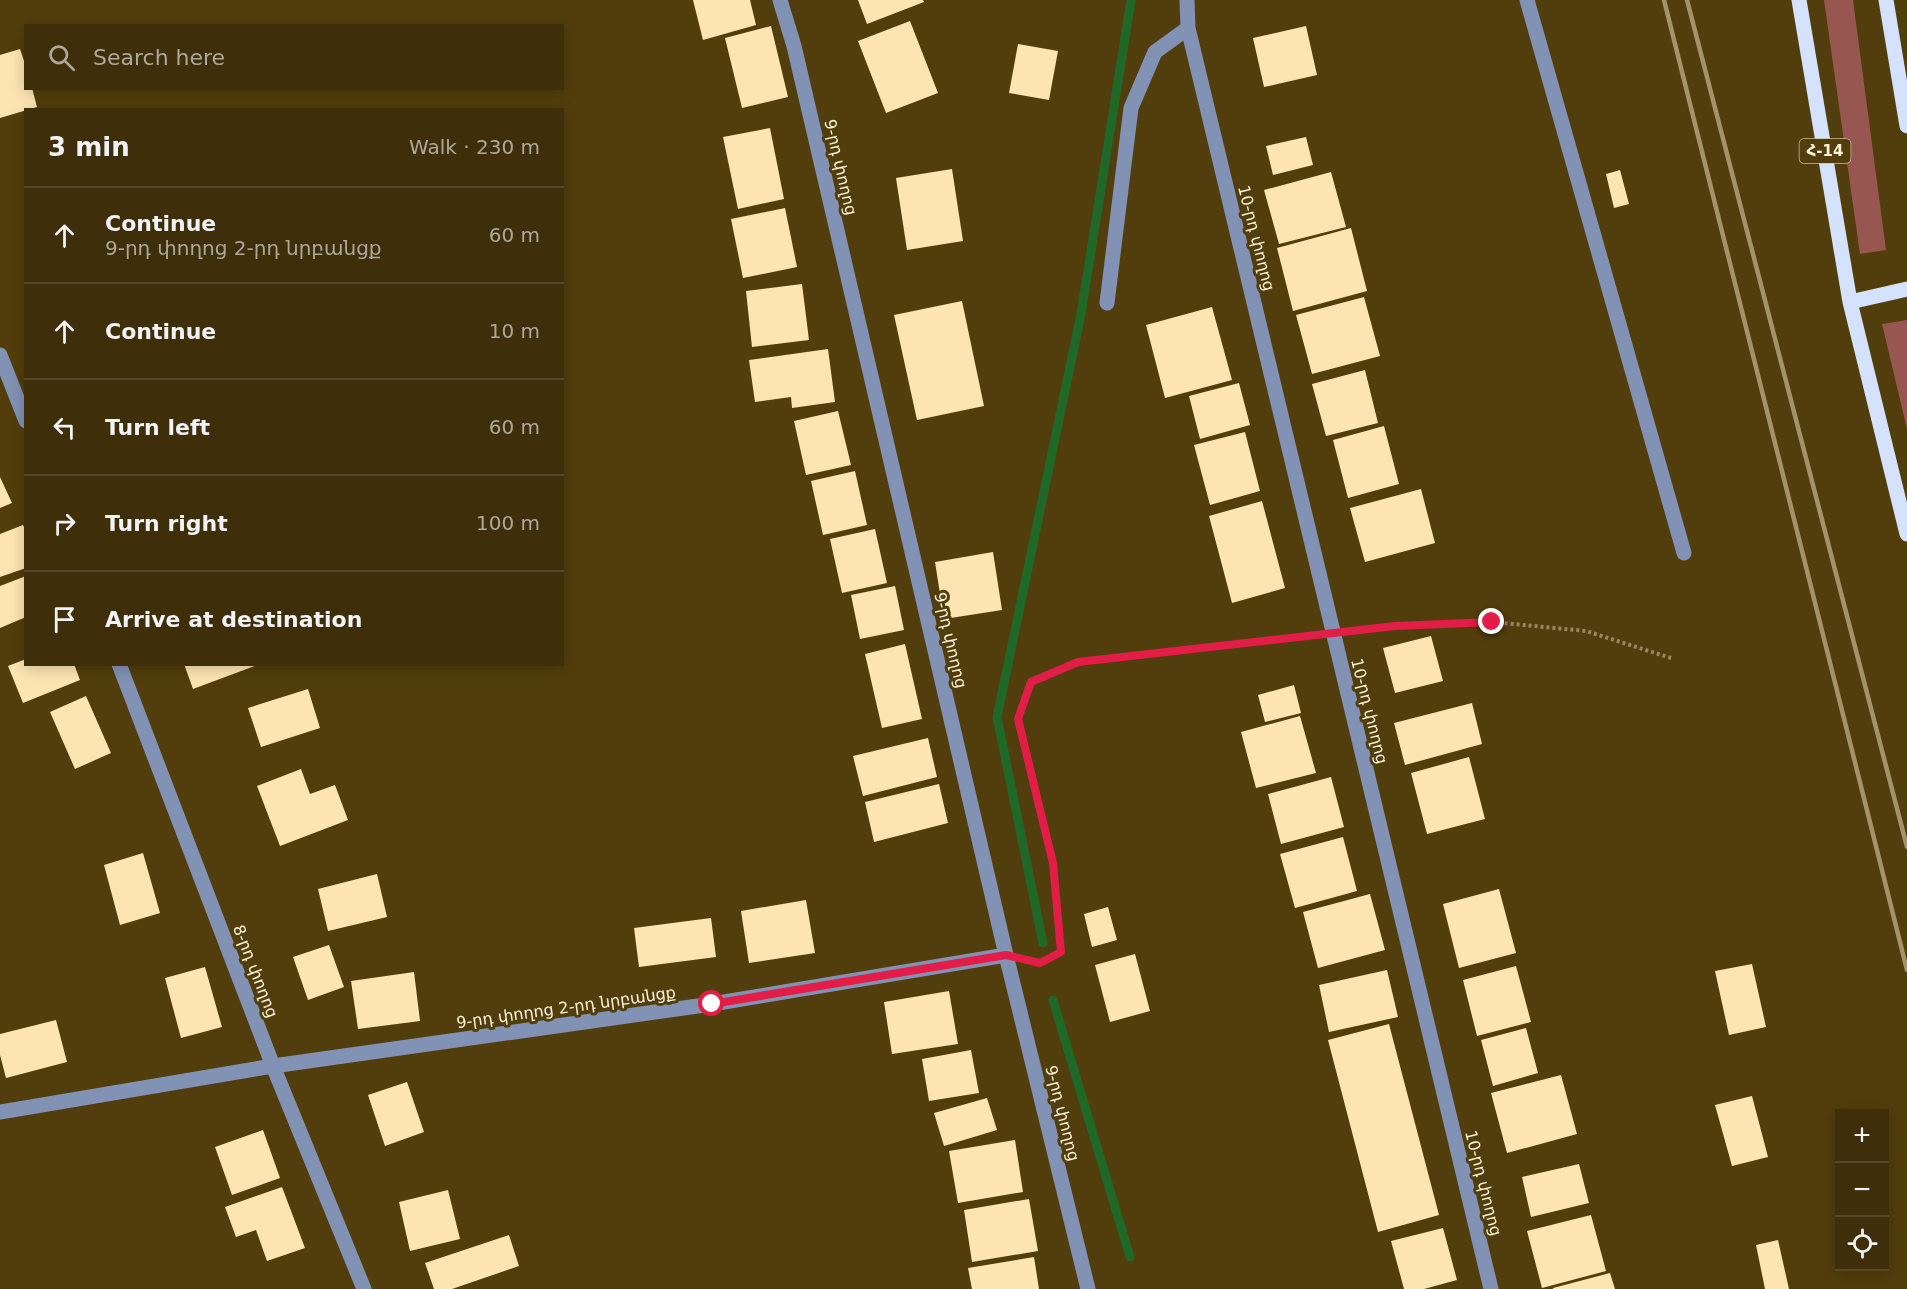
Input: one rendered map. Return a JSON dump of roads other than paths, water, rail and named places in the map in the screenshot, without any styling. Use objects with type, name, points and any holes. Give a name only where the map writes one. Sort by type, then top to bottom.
[{"type":"main road","name":"Հ-14","points":[[1799,0],[1850,302],[1907,534]]},
{"type":"main road","points":[[1886,0],[1902,67],[1907,126]]},
{"type":"main road","points":[[1850,302],[1907,289]]},
{"type":"street","name":"9-րդ փողոց","points":[[780,0],[794,46],[1006,955],[1088,1289]]},
{"type":"street","name":"10-րդ փողոց","points":[[1187,0],[1188,28],[1491,1289]]},
{"type":"street","points":[[1527,0],[1684,553]]},
{"type":"street","points":[[1107,303],[1131,108],[1155,52],[1188,28]]},
{"type":"street","points":[[0,355],[24,416]]},
{"type":"street","name":"8-րդ փողոց","points":[[120,666],[273,1066],[364,1289]]},
{"type":"street","name":"9-րդ փողոց 2-րդ նրբանցք","points":[[0,1112],[273,1066],[712,1004],[1006,955]]},
{"type":"waterway","points":[[1043,943],[997,717],[1081,314],[1131,0]]},
{"type":"waterway","points":[[1053,1000],[1130,1257]]},
{"type":"railway","points":[[1664,0],[1907,970]]},
{"type":"railway","points":[[1687,0],[1907,847]]}]
